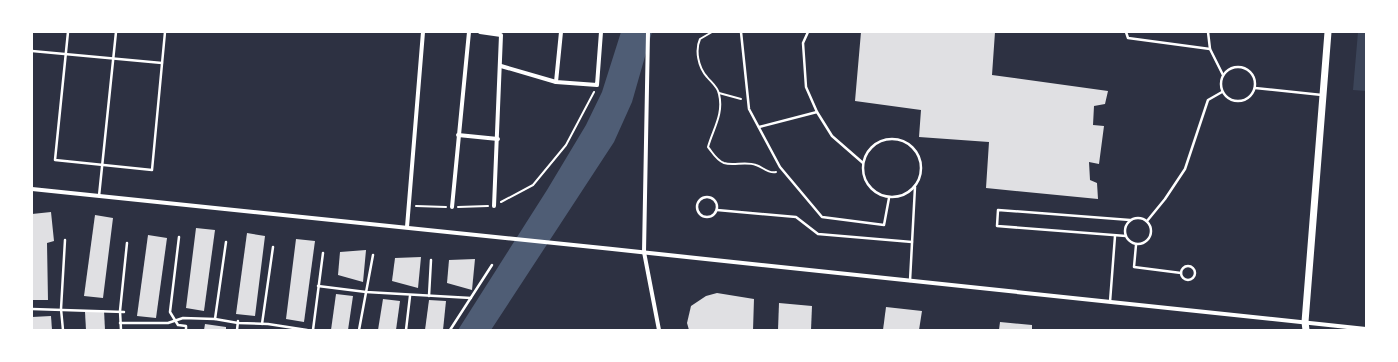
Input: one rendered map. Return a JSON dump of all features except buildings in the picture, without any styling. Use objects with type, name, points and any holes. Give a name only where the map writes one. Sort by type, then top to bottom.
[{"type":"main road","points":[[1306,326],[1322,95],[1328,32]]},
{"type":"street","points":[[407,227],[423,32]]},
{"type":"street","points":[[452,207],[468,32]]},
{"type":"street","points":[[480,32],[501,35],[501,66],[494,206]]},
{"type":"street","points":[[556,82],[561,32]]},
{"type":"street","points":[[501,66],[556,82],[597,85],[601,32]]},
{"type":"street","points":[[648,32],[644,252],[659,330]]},
{"type":"street","points":[[458,134],[498,139]]},
{"type":"street","points":[[32,189],[508,237],[1110,302],[1306,326],[1366,329]]},
{"type":"lane","points":[[68,32],[55,160],[152,170],[165,32]]},
{"type":"lane","points":[[99,196],[116,32]]},
{"type":"lane","points":[[741,32],[749,109],[784,170],[822,217],[884,225],[889,198]]},
{"type":"lane","points":[[808,32],[803,43],[806,87],[816,112],[832,136],[863,163]]},
{"type":"lane","points":[[1126,32],[1128,38],[1210,49]]},
{"type":"lane","points":[[1208,32],[1210,49],[1223,75]]},
{"type":"lane","points":[[32,51],[162,63]]},
{"type":"lane","points":[[1232,68],[1242,68],[1251,73],[1254,78],[1255,88],[1250,97],[1241,102],[1230,100],[1222,92],[1221,80],[1223,75],[1232,68]]},
{"type":"lane","points":[[1255,88],[1322,95]]},
{"type":"lane","points":[[1147,221],[1166,199],[1185,169],[1208,100],[1222,92]]},
{"type":"lane","points":[[759,127],[816,112]]},
{"type":"lane","points":[[890,138],[900,139],[908,143],[916,150],[922,168],[920,178],[915,187],[908,193],[899,197],[889,198],[871,190],[862,173],[866,154],[872,146],[880,141],[890,138]]},
{"type":"lane","points":[[910,281],[915,187]]},
{"type":"lane","points":[[709,197],[715,200],[717,210],[713,215],[704,217],[698,211],[698,204],[702,199],[709,197]]},
{"type":"lane","points":[[717,210],[796,217],[818,234],[912,242]]},
{"type":"lane","points":[[1126,236],[997,226],[998,210],[1130,220],[1139,218],[1147,221],[1151,228],[1150,237],[1144,243],[1136,245],[1126,236],[1125,228],[1130,220]]},
{"type":"lane","points":[[1110,302],[1116,236]]},
{"type":"lane","points":[[179,238],[170,312],[178,326],[186,326],[186,330]]},
{"type":"lane","points":[[63,330],[61,309],[65,240]]},
{"type":"lane","points":[[215,319],[226,242]]},
{"type":"lane","points":[[120,330],[120,311],[127,243]]},
{"type":"lane","points":[[1136,245],[1134,267],[1181,273]]},
{"type":"lane","points":[[262,324],[273,247]]},
{"type":"lane","points":[[313,330],[322,253]]},
{"type":"lane","points":[[359,330],[373,255]]},
{"type":"lane","points":[[429,296],[431,260]]},
{"type":"lane","points":[[450,330],[492,265]]},
{"type":"lane","points":[[1188,266],[1192,268],[1195,274],[1193,278],[1189,280],[1184,279],[1181,273],[1184,268],[1188,266]]},
{"type":"lane","points":[[318,286],[410,296],[471,298]]},
{"type":"lane","points":[[406,330],[410,296]]},
{"type":"lane","points":[[32,309],[124,312]]},
{"type":"lane","points":[[120,323],[168,323],[183,318],[215,319],[307,330]]},
{"type":"lane","points":[[237,330],[238,322]]},
{"type":"path","points":[[712,32],[700,39],[697,51],[700,64],[706,76],[719,93],[748,101]]},
{"type":"path","points":[[409,206],[494,206],[533,184],[566,144],[590,101],[597,85]]},
{"type":"path","points":[[719,93],[719,119],[708,147],[718,160],[726,164],[740,162],[755,164],[773,173],[784,170]]},
{"type":"shaded area","points":[[621,32],[652,32],[632,102],[614,142],[491,330],[458,330],[547,190],[586,125],[602,92]]},
{"type":"shaded area","points":[[1358,32],[1366,32],[1366,91],[1353,90]]}]
